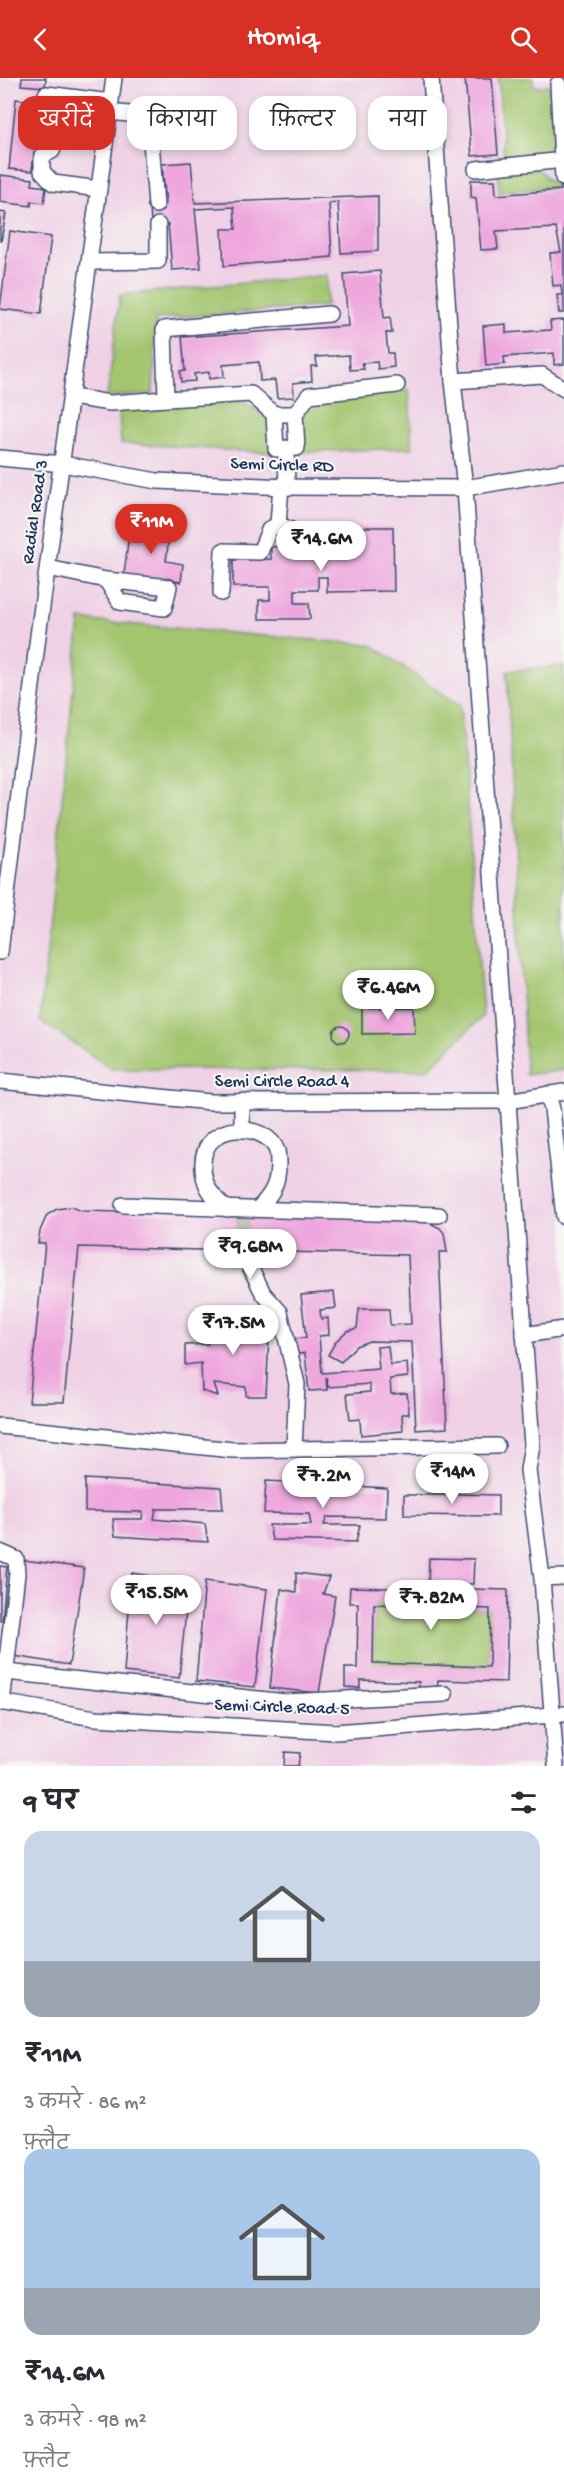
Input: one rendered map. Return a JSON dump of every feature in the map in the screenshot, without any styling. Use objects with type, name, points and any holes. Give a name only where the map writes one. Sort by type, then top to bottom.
[{"type":"street","name":"Radial Road 3","points":[[112,96],[114,78]]},
{"type":"street","points":[[431,78],[453,381],[465,488],[532,1445],[528,1470],[558,1715],[556,1766]]},
{"type":"street","points":[[543,163],[554,177],[563,178],[558,84]]},
{"type":"street","points":[[115,108],[149,116],[156,205]]},
{"type":"street","points":[[52,150],[42,156],[42,171],[53,183],[99,189]]},
{"type":"street","name":"Radial Road 3","points":[[0,952],[48,567],[104,150]]},
{"type":"street","points":[[476,169],[562,160]]},
{"type":"street","points":[[90,262],[158,261],[158,225]]},
{"type":"street","points":[[166,399],[164,329],[329,315]]},
{"type":"street","points":[[453,381],[542,375],[564,389]]},
{"type":"street","points":[[274,414],[276,449],[297,448],[295,414],[309,395],[397,385]]},
{"type":"street","points":[[72,397],[110,403],[251,394],[274,414],[295,414]]},
{"type":"street","points":[[221,593],[223,551],[260,552],[269,530],[278,524],[284,487],[286,448]]},
{"type":"street","name":"Semi Circle RD","points":[[0,458],[63,464],[157,481],[284,487],[465,488],[564,471]]},
{"type":"street","points":[[278,524],[295,532],[301,546],[322,546]]},
{"type":"street","points":[[48,567],[106,580]]},
{"type":"street","name":"Semi Circle Road 4","points":[[0,1081],[210,1102],[507,1101],[564,1092]]},
{"type":"street","points":[[548,1094],[562,1170],[564,1217]]},
{"type":"street","points":[[242,1130],[243,1101]]},
{"type":"street","points":[[227,1209],[212,1197],[206,1187],[202,1169],[203,1155],[210,1140],[222,1132],[253,1131],[271,1140],[278,1152],[278,1176],[273,1193],[248,1211]]},
{"type":"street","points":[[123,1205],[248,1211],[439,1215]]},
{"type":"street","points":[[242,1250],[263,1293],[280,1312],[297,1384],[294,1449]]},
{"type":"street","points":[[524,1335],[564,1329]]},
{"type":"street","points":[[0,1426],[233,1450],[497,1446]]},
{"type":"street","points":[[0,1552],[16,1559],[17,1574],[1,1703]]},
{"type":"street","points":[[542,1578],[564,1577]]},
{"type":"street","points":[[6,1672],[286,1702],[445,1694]]},
{"type":"street","name":"Semi Circle Road 5","points":[[1,1703],[95,1718],[336,1732],[558,1715]]},
{"type":"shaded area","points":[[0,78],[564,78],[564,1766],[0,1766]]},
{"type":"green space","points":[[498,78],[533,78],[534,87],[549,85],[555,156],[504,160]]},
{"type":"green space","points":[[539,169],[548,180],[556,183],[556,187],[499,192],[498,173]]},
{"type":"green space","points":[[327,275],[326,306],[156,319],[153,394],[107,397],[120,295]]},
{"type":"green space","points":[[409,389],[412,448],[304,452],[300,415],[317,398]]},
{"type":"green space","points":[[242,401],[270,418],[272,453],[121,443],[119,410]]},
{"type":"green space","points":[[80,620],[372,645],[460,706],[483,1016],[427,1070],[112,1069],[40,1021]]},
{"type":"green space","points":[[564,666],[564,1070],[526,1075],[507,671]]},
{"type":"green space","points":[[374,1604],[490,1609],[489,1667],[373,1663]]},
{"type":"building","points":[[22,78],[46,78],[45,87],[21,85]]},
{"type":"building","points":[[465,78],[492,78],[498,154],[472,156]]},
{"type":"building","points":[[16,99],[18,99],[18,150],[41,150],[41,152],[34,152],[32,171],[9,169]]},
{"type":"building","points":[[191,162],[195,203],[378,196],[378,251],[341,253],[338,202],[329,203],[332,257],[224,266],[222,229],[236,229],[234,207],[195,209],[201,268],[172,270],[168,224],[151,225],[150,206],[166,204],[162,164]]},
{"type":"building","points":[[0,175],[33,179],[32,185],[46,187],[44,203],[31,201],[31,206],[0,202]]},
{"type":"building","points":[[471,180],[495,180],[496,195],[561,190],[561,186],[564,186],[564,313],[559,313],[557,295],[562,295],[561,285],[553,286],[550,253],[561,252],[556,228],[496,231],[498,249],[481,250],[476,198],[471,197]]},
{"type":"building","points":[[0,212],[6,213],[1,241],[0,241]]},
{"type":"building","points":[[10,231],[51,237],[41,314],[0,309]]},
{"type":"building","points":[[380,271],[384,318],[390,317],[392,333],[386,333],[388,353],[393,353],[394,367],[378,369],[377,362],[362,363],[364,369],[350,370],[349,355],[316,357],[317,366],[311,366],[312,381],[293,383],[294,397],[277,398],[275,380],[260,381],[259,362],[223,365],[224,377],[209,379],[209,372],[194,374],[195,381],[181,382],[180,371],[185,371],[182,337],[348,326],[344,274]]},
{"type":"building","points":[[564,320],[564,364],[554,365],[554,353],[504,357],[505,364],[486,366],[483,326],[506,324],[506,333],[551,330],[550,321]]},
{"type":"building","points":[[130,525],[170,531],[166,561],[183,564],[181,582],[124,575]]},
{"type":"building","points":[[347,527],[393,527],[394,591],[327,592],[327,577],[318,577],[318,590],[295,590],[295,603],[309,603],[310,619],[259,619],[259,600],[270,600],[270,587],[233,587],[233,560],[271,559],[271,547],[292,546],[292,557],[332,557],[332,540],[347,540]]},
{"type":"building","points":[[414,1007],[415,1033],[362,1034],[362,1008]]},
{"type":"building","points":[[338,1026],[344,1026],[349,1034],[347,1040],[338,1042],[333,1037],[333,1031]]},
{"type":"building","points":[[71,1207],[82,1211],[424,1220],[440,1228],[444,1233],[447,1252],[439,1252],[447,1428],[416,1430],[412,1342],[369,1341],[356,1346],[341,1362],[328,1355],[336,1341],[347,1331],[357,1328],[359,1309],[389,1309],[390,1325],[411,1324],[408,1255],[79,1247],[64,1402],[29,1402],[45,1243],[38,1243],[40,1231],[47,1215],[57,1209]]},
{"type":"building","points":[[334,1292],[336,1308],[320,1310],[321,1319],[328,1318],[329,1335],[319,1336],[322,1373],[379,1369],[377,1347],[388,1346],[390,1365],[407,1363],[408,1377],[390,1379],[391,1394],[407,1393],[409,1414],[402,1414],[403,1431],[361,1435],[360,1419],[350,1420],[347,1394],[370,1392],[369,1384],[328,1387],[326,1377],[327,1390],[309,1391],[305,1353],[292,1355],[290,1339],[306,1338],[301,1295]]},
{"type":"building","points":[[206,1314],[222,1314],[223,1324],[258,1330],[257,1316],[270,1318],[266,1396],[246,1396],[246,1387],[214,1384],[218,1396],[202,1391],[201,1363],[185,1365],[185,1345],[208,1344]]},
{"type":"building","points":[[85,1479],[221,1487],[223,1509],[156,1509],[154,1519],[205,1524],[208,1542],[115,1536],[113,1519],[142,1519],[143,1512],[85,1511]]},
{"type":"building","points":[[266,1481],[387,1488],[386,1518],[327,1517],[324,1525],[360,1525],[356,1542],[272,1540],[269,1525],[311,1525],[309,1514],[264,1513]]},
{"type":"building","points":[[447,1489],[458,1489],[458,1494],[498,1495],[498,1516],[404,1515],[404,1495],[447,1495]]},
{"type":"building","points":[[429,1558],[474,1559],[473,1584],[434,1583],[434,1588],[508,1590],[506,1682],[438,1680],[437,1692],[419,1691],[419,1682],[360,1680],[360,1688],[345,1687],[345,1668],[357,1668],[358,1603],[349,1603],[350,1587],[428,1589]],"holes":[[[374,1604],[490,1609],[489,1667],[373,1663]]]},
{"type":"building","points":[[16,1559],[84,1568],[69,1665],[8,1655]]},
{"type":"building","points":[[0,1566],[7,1567],[2,1621],[0,1621]]},
{"type":"building","points":[[132,1573],[189,1582],[179,1678],[124,1672]]},
{"type":"building","points":[[296,1573],[329,1577],[323,1594],[335,1596],[319,1693],[270,1688],[281,1589],[296,1592]]},
{"type":"building","points":[[205,1581],[267,1589],[255,1687],[196,1681]]},
{"type":"building","points":[[285,1752],[300,1753],[298,1766],[284,1766]]},
{"type":"tunnel","points":[[242,1250],[243,1215]]}]
